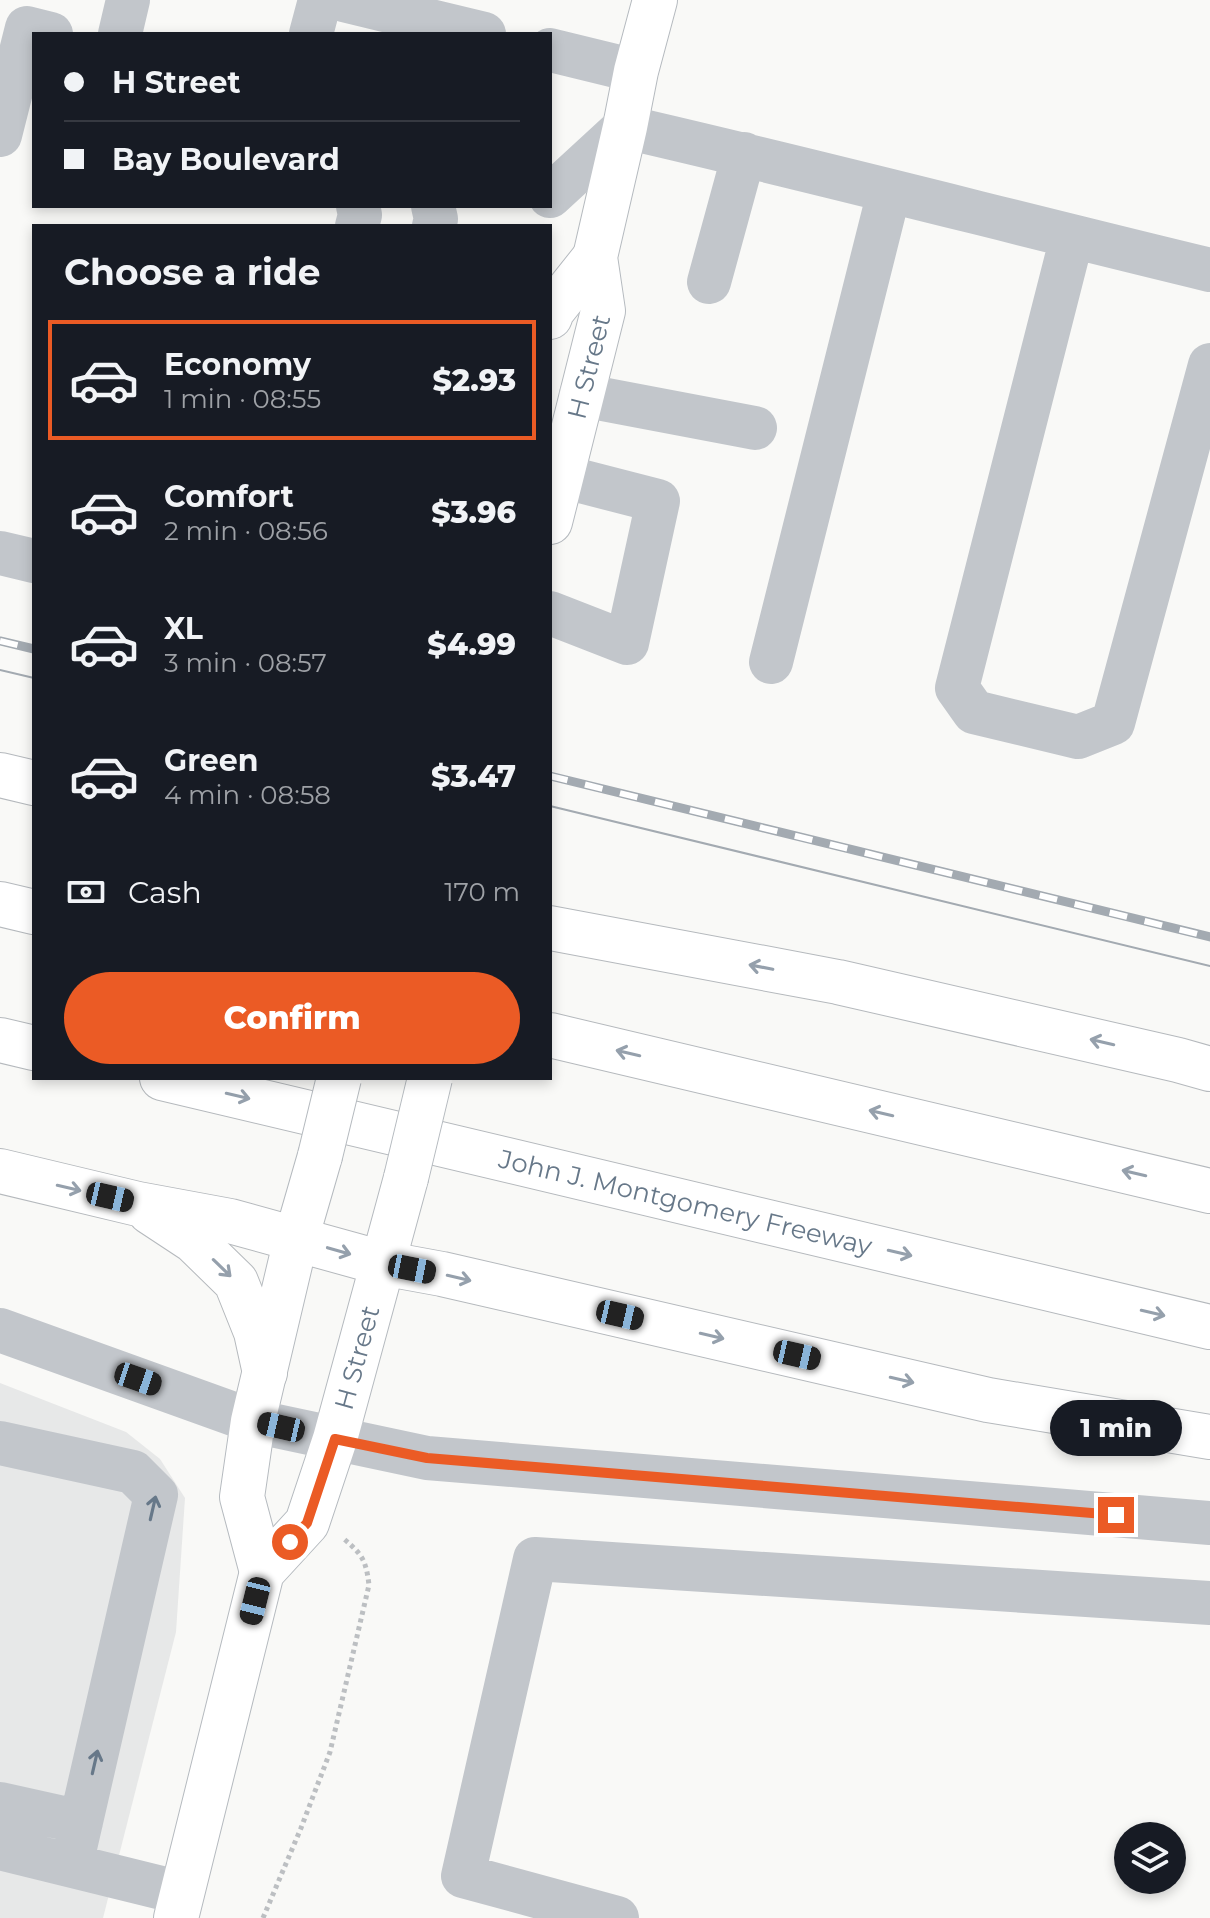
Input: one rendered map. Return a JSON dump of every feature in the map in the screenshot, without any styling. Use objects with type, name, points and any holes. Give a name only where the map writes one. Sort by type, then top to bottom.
[{"type":"main road","name":"H Street","points":[[552,514],[603,311],[595,257],[655,0]]},
{"type":"main road","name":"H Street","points":[[552,311],[595,257]]},
{"type":"main road","points":[[0,775],[32,783]]},
{"type":"main road","points":[[0,904],[32,912]]},
{"type":"main road","points":[[552,928],[838,982],[1210,1069]]},
{"type":"main road","points":[[552,1035],[1210,1191]]},
{"type":"main road","points":[[0,1040],[32,1048]]},
{"type":"main road","name":"John J. Montgomery Freeway","points":[[170,1080],[1210,1327]]},
{"type":"main road","name":"H Street","points":[[262,1572],[242,1497],[253,1421],[296,1239],[339,1080]]},
{"type":"main road","name":"H Street","points":[[179,1905],[262,1572],[307,1523],[335,1439],[430,1080]]},
{"type":"main road","points":[[0,1171],[138,1204],[230,1221],[382,1263],[988,1400],[1210,1437]]},
{"type":"main road","points":[[138,1204],[194,1241],[236,1282],[256,1332],[265,1373]]},
{"type":"street","points":[[120,32],[128,0]]},
{"type":"street","points":[[312,32],[320,0]]},
{"type":"street","points":[[344,0],[399,6],[460,31]]},
{"type":"street","points":[[0,135],[27,28],[43,32]]},
{"type":"street","points":[[552,50],[636,71]]},
{"type":"street","points":[[552,194],[625,127],[1210,270]]},
{"type":"street","points":[[709,282],[744,154]]},
{"type":"street","points":[[771,662],[889,192]]},
{"type":"street","points":[[1072,237],[957,688],[974,712],[1078,737],[1113,723],[1210,365]]},
{"type":"street","points":[[581,395],[755,428]]},
{"type":"street","points":[[552,614],[627,643],[658,501],[561,476]]},
{"type":"street","points":[[0,553],[32,561]]},
{"type":"street","points":[[0,1330],[253,1421],[427,1458],[1210,1523]]},
{"type":"street","points":[[0,1443],[133,1472],[156,1495],[71,1865]]},
{"type":"street","points":[[617,1918],[463,1876],[535,1559],[1210,1603]]},
{"type":"street","points":[[0,1804],[81,1822]]},
{"type":"street","points":[[0,1848],[71,1865],[179,1905]]},
{"type":"path","points":[[263,1918],[330,1752],[369,1585],[367,1566],[360,1552],[344,1539]]},
{"type":"shaded area","points":[[0,1383],[126,1432],[160,1459],[185,1498],[176,1632],[103,1918],[0,1918]]},
{"type":"tram line","points":[[0,670],[32,678]]},
{"type":"tram line","points":[[552,806],[1210,966]]},
{"type":"railway","points":[[0,641],[32,649]]},
{"type":"railway","points":[[552,776],[1210,937]]},
{"type":"route","points":[[290,1542],[307,1523],[335,1439],[427,1458],[1116,1515]]}]
